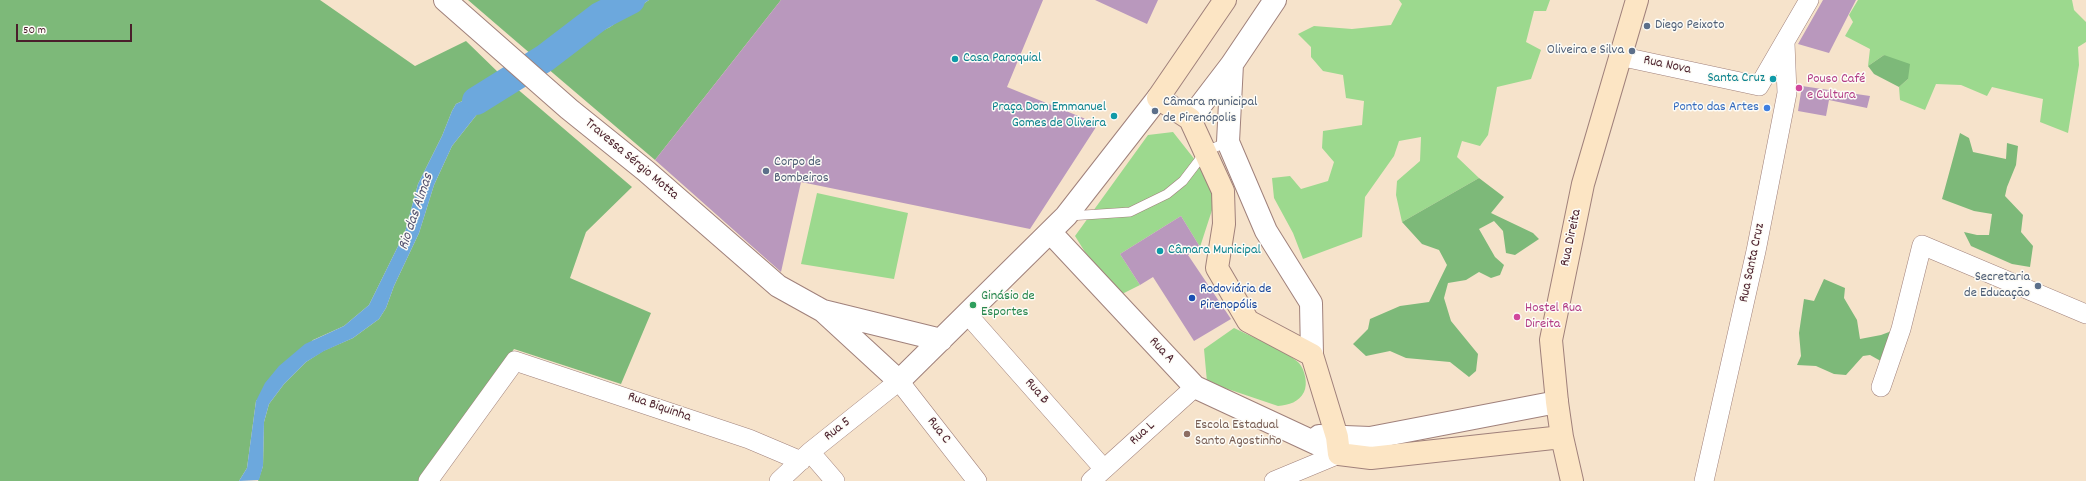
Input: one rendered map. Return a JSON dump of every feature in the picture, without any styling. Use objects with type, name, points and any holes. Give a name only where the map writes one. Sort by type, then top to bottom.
[{"type":"main road","points":[[1225,0],[1158,98],[1190,119],[1224,192],[1224,224],[1217,268],[1248,321],[1312,355],[1338,446],[1371,458],[1562,437]]},
{"type":"main road","name":"Rua Direita","points":[[1572,481],[1556,402],[1551,340],[1583,184],[1619,56],[1637,0]]},
{"type":"street","name":"Travessa Sérgio Motta","points":[[445,0],[566,106],[652,176],[778,286],[823,311]]},
{"type":"street","points":[[1190,119],[1232,64],[1275,0]]},
{"type":"street","points":[[1759,86],[1809,0]]},
{"type":"street","name":"Rua Santa Cruz","points":[[1704,481],[1756,251],[1786,93],[1785,43]]},
{"type":"street","name":"Rua Nova","points":[[1619,56],[1786,93]]},
{"type":"street","points":[[1232,64],[1228,142],[1266,231],[1311,303],[1312,355]]},
{"type":"street","points":[[823,311],[899,381],[968,315],[1066,216],[1158,98]]},
{"type":"street","name":"Rua A","points":[[1050,232],[1195,388],[1298,436],[1338,446]]},
{"type":"street","points":[[1881,387],[1901,329],[1922,245],[2086,314]]},
{"type":"street","points":[[823,311],[941,340]]},
{"type":"street","name":"Rua B","points":[[968,315],[1098,475]]},
{"type":"street","name":"Rua Biquinha","points":[[428,481],[515,361],[805,457]]},
{"type":"street","name":"Rua 5","points":[[779,481],[805,457],[899,381]]},
{"type":"street","name":"Rua C","points":[[899,381],[977,481]]},
{"type":"street","name":"Rua L","points":[[1098,475],[1195,388]]},
{"type":"street","points":[[1274,481],[1338,446],[1370,438],[1556,402]]},
{"type":"street","points":[[805,457],[835,481]]},
{"type":"lane","points":[[1066,216],[1130,212],[1167,194],[1183,181],[1206,151],[1228,142]]},
{"type":"green space","points":[[0,0],[320,0],[415,66],[466,41],[502,76],[491,80],[473,96],[456,104],[418,184],[405,232],[369,305],[344,326],[313,340],[256,401],[247,468],[239,481],[0,481]]},
{"type":"green space","points":[[468,0],[605,0],[553,35],[532,55]]},
{"type":"green space","points":[[649,0],[781,0],[655,160],[547,68],[581,41],[610,27]]},
{"type":"green space","points":[[1399,0],[1550,0],[1546,11],[1534,11],[1526,42],[1541,50],[1531,79],[1497,87],[1488,135],[1480,146],[1462,141],[1457,157],[1479,178],[1402,222],[1396,195],[1397,181],[1420,161],[1421,137],[1399,141],[1394,156],[1365,197],[1362,237],[1303,259],[1293,233],[1274,198],[1272,178],[1290,176],[1301,189],[1328,181],[1334,162],[1322,148],[1323,131],[1362,125],[1364,101],[1346,98],[1343,75],[1323,71],[1311,57],[1311,47],[1298,34],[1314,26],[1352,29],[1391,25],[1402,4]]},
{"type":"green space","points":[[1858,0],[2072,0],[2074,10],[2086,22],[2086,42],[2078,47],[2079,65],[2068,133],[2040,122],[2043,99],[1992,87],[1987,96],[1961,85],[1936,84],[1925,110],[1900,100],[1899,87],[1908,79],[1884,55],[1868,66],[1870,49],[1845,36],[1853,22],[1849,15]]},
{"type":"green space","points":[[1884,55],[1910,64],[1908,79],[1899,87],[1874,74],[1868,66]]},
{"type":"green space","points":[[515,87],[632,187],[586,232],[570,278],[651,313],[621,384],[514,349],[420,481],[258,481],[263,466],[264,422],[269,404],[284,384],[306,362],[323,351],[353,338],[379,319],[386,308],[394,286],[419,233],[434,185],[452,146],[478,113]]},
{"type":"green space","points":[[1173,132],[1214,184],[1213,207],[1200,247],[1181,216],[1120,254],[1140,285],[1120,295],[1085,252],[1075,236],[1148,135]]},
{"type":"green space","points":[[1960,133],[1969,138],[1973,152],[2006,159],[2007,143],[2018,146],[2016,165],[2005,196],[2023,215],[2021,232],[2033,246],[2030,267],[2012,264],[1971,246],[1964,232],[1977,235],[1989,235],[1992,214],[1974,211],[1942,199]]},
{"type":"green space","points":[[1479,178],[1504,197],[1491,213],[1533,233],[1539,239],[1515,255],[1506,253],[1503,231],[1494,221],[1479,229],[1495,257],[1504,265],[1500,275],[1491,278],[1479,272],[1466,280],[1448,283],[1444,298],[1451,321],[1478,354],[1476,371],[1469,377],[1450,362],[1406,358],[1390,351],[1366,356],[1353,344],[1368,329],[1370,319],[1400,306],[1429,302],[1447,265],[1439,250],[1422,244],[1402,222]]},
{"type":"green space","points":[[817,193],[908,213],[894,279],[801,264]]},
{"type":"green space","points":[[1824,279],[1845,288],[1844,298],[1857,320],[1860,339],[1881,335],[1897,329],[1886,364],[1870,355],[1863,356],[1846,375],[1834,374],[1816,366],[1797,365],[1801,356],[1799,333],[1804,299],[1814,301]]},
{"type":"green space","points":[[1234,328],[1277,349],[1299,363],[1303,369],[1306,381],[1304,392],[1296,401],[1290,404],[1278,406],[1207,382],[1204,349]]},
{"type":"water","points":[[605,0],[649,0],[610,27],[581,41],[547,68],[532,55],[553,35]]},
{"type":"water","points":[[502,76],[515,87],[478,113],[452,146],[434,185],[419,233],[394,286],[386,308],[379,319],[353,338],[324,351],[306,362],[284,384],[269,404],[264,422],[263,466],[259,480],[239,481],[247,468],[256,401],[265,383],[279,366],[305,344],[344,326],[369,305],[405,232],[418,184],[456,104],[473,96],[491,80]]},
{"type":"building","points":[[781,0],[1043,0],[1007,87],[1098,124],[1030,229],[801,182],[781,272],[655,160]]},
{"type":"building","points":[[1095,0],[1158,0],[1147,24]]},
{"type":"building","points":[[1823,0],[1856,0],[1829,53],[1798,44]]},
{"type":"building","points":[[1802,86],[1870,96],[1867,108],[1829,100],[1826,116],[1798,111]]},
{"type":"building","points":[[1181,216],[1200,247],[1188,255],[1231,319],[1194,341],[1153,277],[1140,285],[1120,254]]},
{"type":"waterway","name":"Rio das Almas","points":[[476,101],[545,58],[600,16],[631,0]]},
{"type":"place","name":"Diego Peixoto","points":[[1647,26]]},
{"type":"place","name":"Oliveira e Silva","points":[[1632,51]]},
{"type":"place","name":"Casa Paroquial","points":[[955,59]]},
{"type":"place","name":"Santa Cruz","points":[[1773,79]]},
{"type":"place","name":"Pouso Café e Cultura","points":[[1799,88]]},
{"type":"place","name":"Ponto das Artes","points":[[1767,108]]},
{"type":"place","name":"Câmara municipal de Pirenópolis","points":[[1155,111]]},
{"type":"place","name":"Praça Dom Emmanuel Gomes de Oliveira","points":[[1114,116]]},
{"type":"place","name":"Corpo de Bombeiros","points":[[766,171]]},
{"type":"place","name":"Câmara Municipal","points":[[1160,251]]},
{"type":"place","name":"Secretaria de Educação","points":[[2038,286]]},
{"type":"place","name":"Rodoviária de Pirenopólis","points":[[1192,298]]},
{"type":"place","name":"Ginásio de Esportes","points":[[973,305]]},
{"type":"place","name":"Hostel Rua Direita","points":[[1517,317]]},
{"type":"place","name":"Escola Estadual Santo Agostinho","points":[[1187,434]]}]
